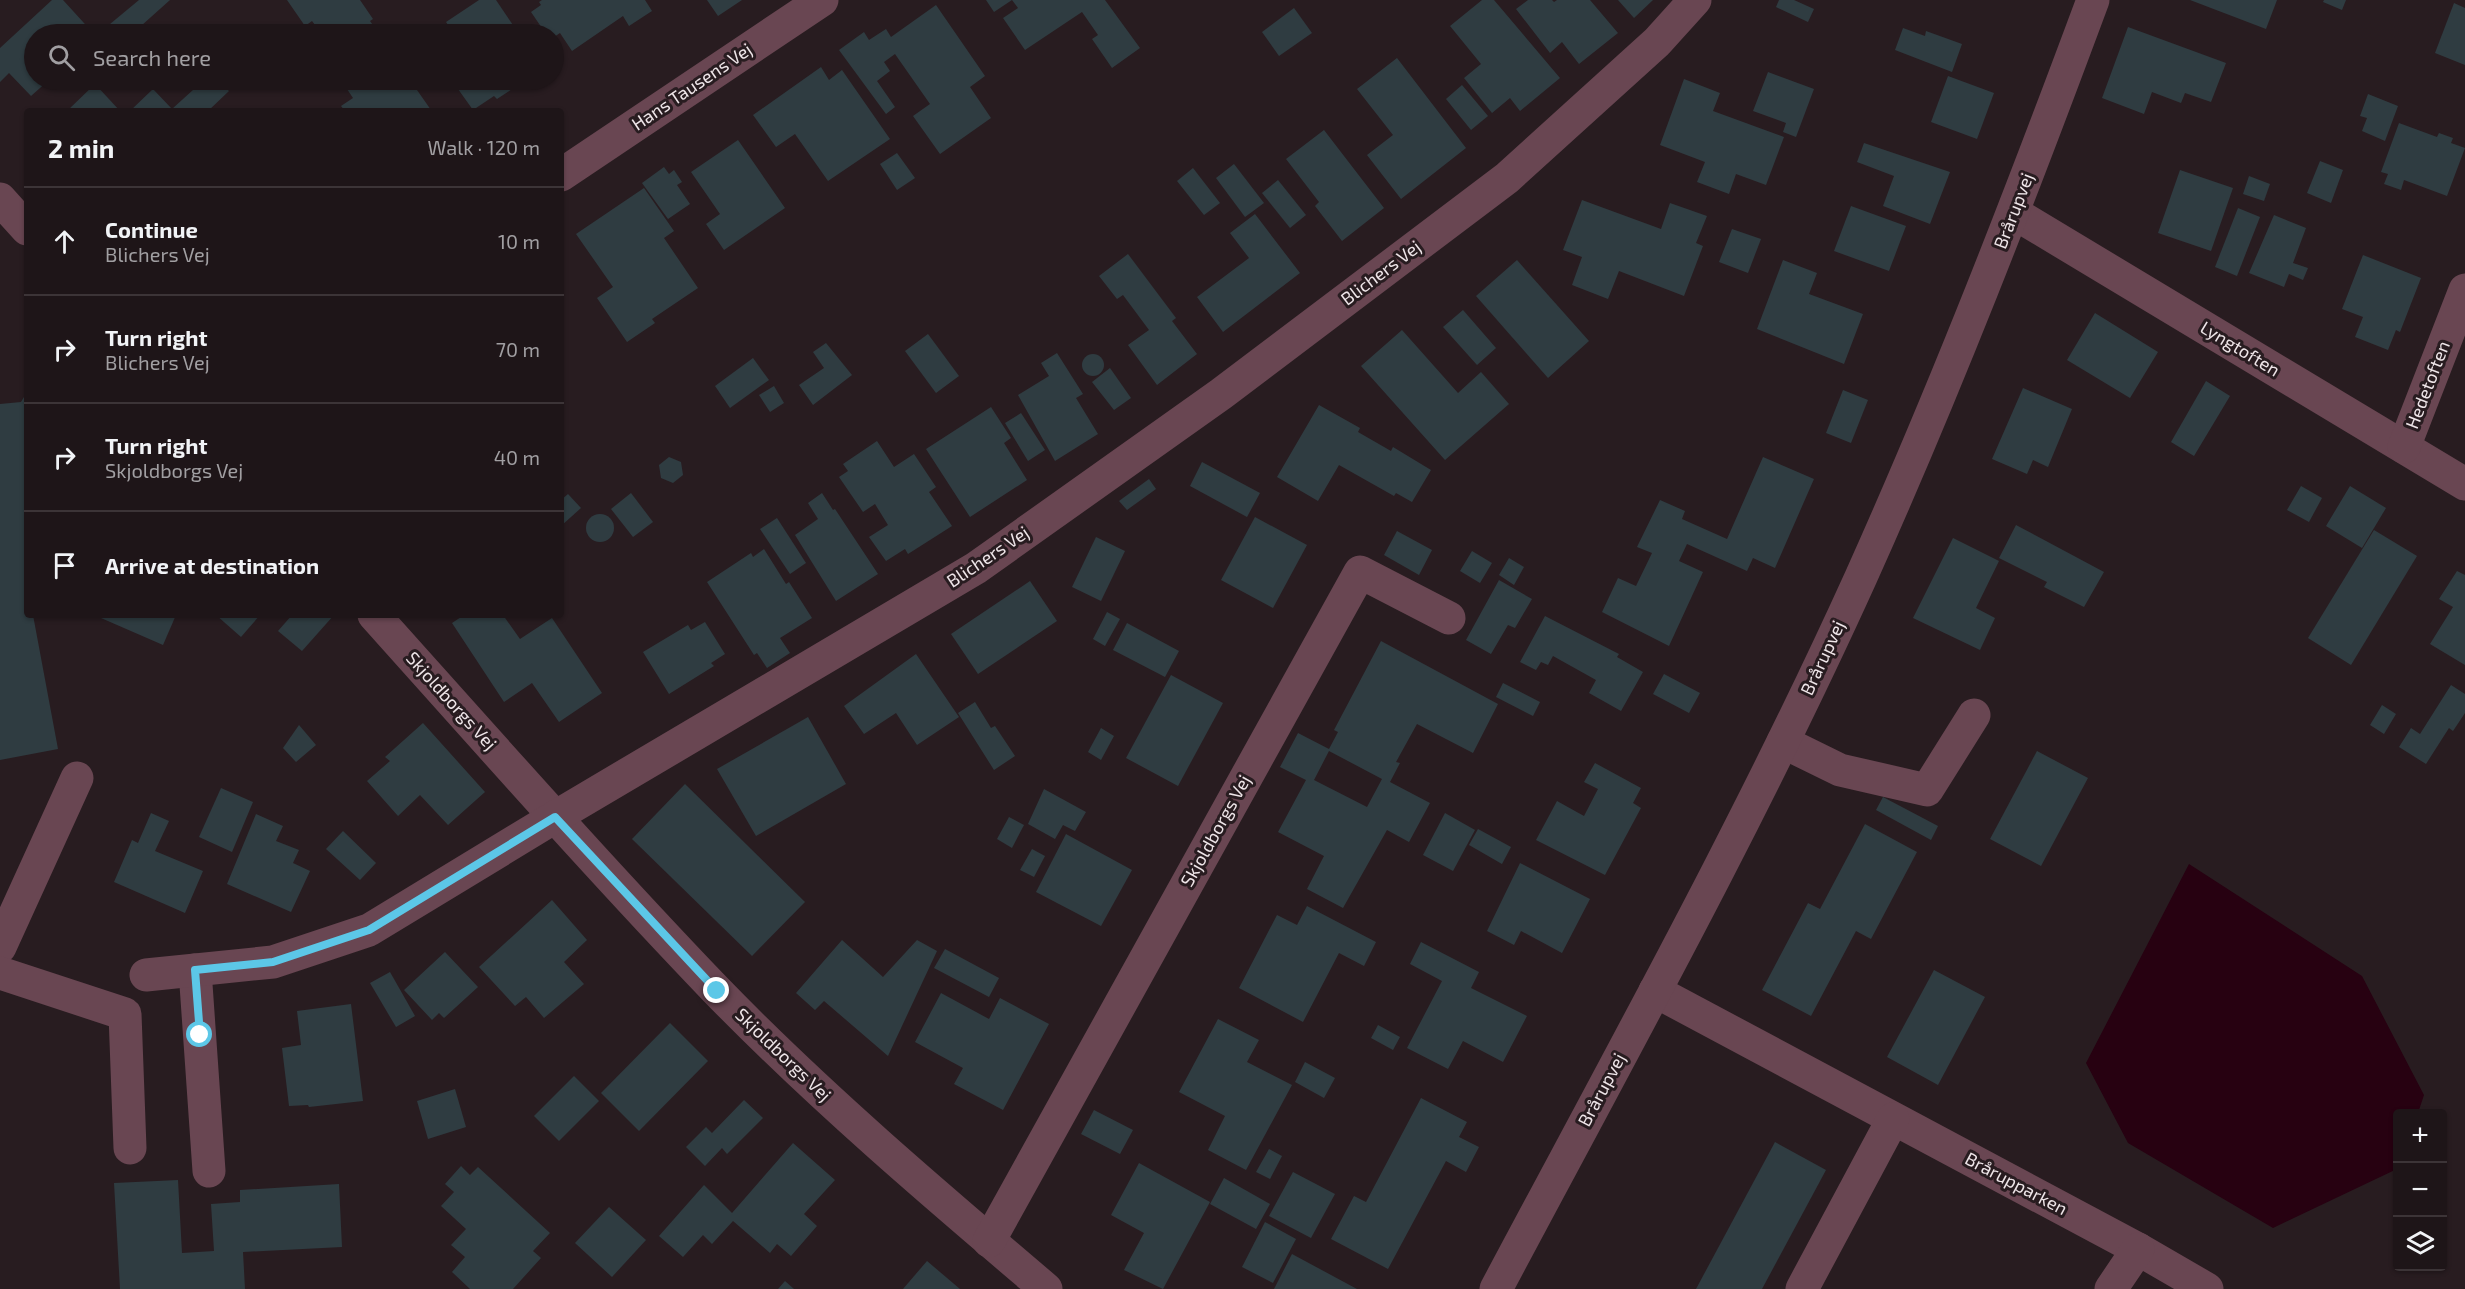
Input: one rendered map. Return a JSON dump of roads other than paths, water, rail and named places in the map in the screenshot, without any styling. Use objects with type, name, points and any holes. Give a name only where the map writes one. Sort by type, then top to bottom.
[{"type":"street","name":"Hans Tausens Vej","points":[[564,173],[822,0]]},
{"type":"street","name":"Blichers Vej","points":[[146,975],[273,962],[369,930],[976,568],[1221,394],[1507,178],[1657,42],[1695,0]]},
{"type":"street","name":"Brårupvej","points":[[1496,1289],[1655,991],[1783,742],[1861,576],[2014,213],[2093,0]]},
{"type":"street","points":[[0,199],[24,226]]},
{"type":"street","name":"Lyngtoften","points":[[2014,213],[2465,484]]},
{"type":"street","name":"Hedetoften","points":[[2404,447],[2465,290]]},
{"type":"street","name":"Skjoldborgs Vej","points":[[989,1241],[1360,572],[1449,618]]},
{"type":"street","name":"Skjoldborgs Vej","points":[[377,618],[555,817],[717,991],[837,1107],[1046,1289]]},
{"type":"street","points":[[1783,742],[1840,770],[1927,790],[1974,715]]},
{"type":"street","points":[[0,947],[10,901],[77,778]]},
{"type":"street","points":[[195,970],[209,1171]]},
{"type":"street","points":[[0,973],[125,1014],[130,1148]]},
{"type":"street","name":"Brårupparken","points":[[1655,991],[2138,1249],[2207,1289]]},
{"type":"street","points":[[1802,1289],[1893,1119]]},
{"type":"street","points":[[2111,1289],[2138,1249]]}]
